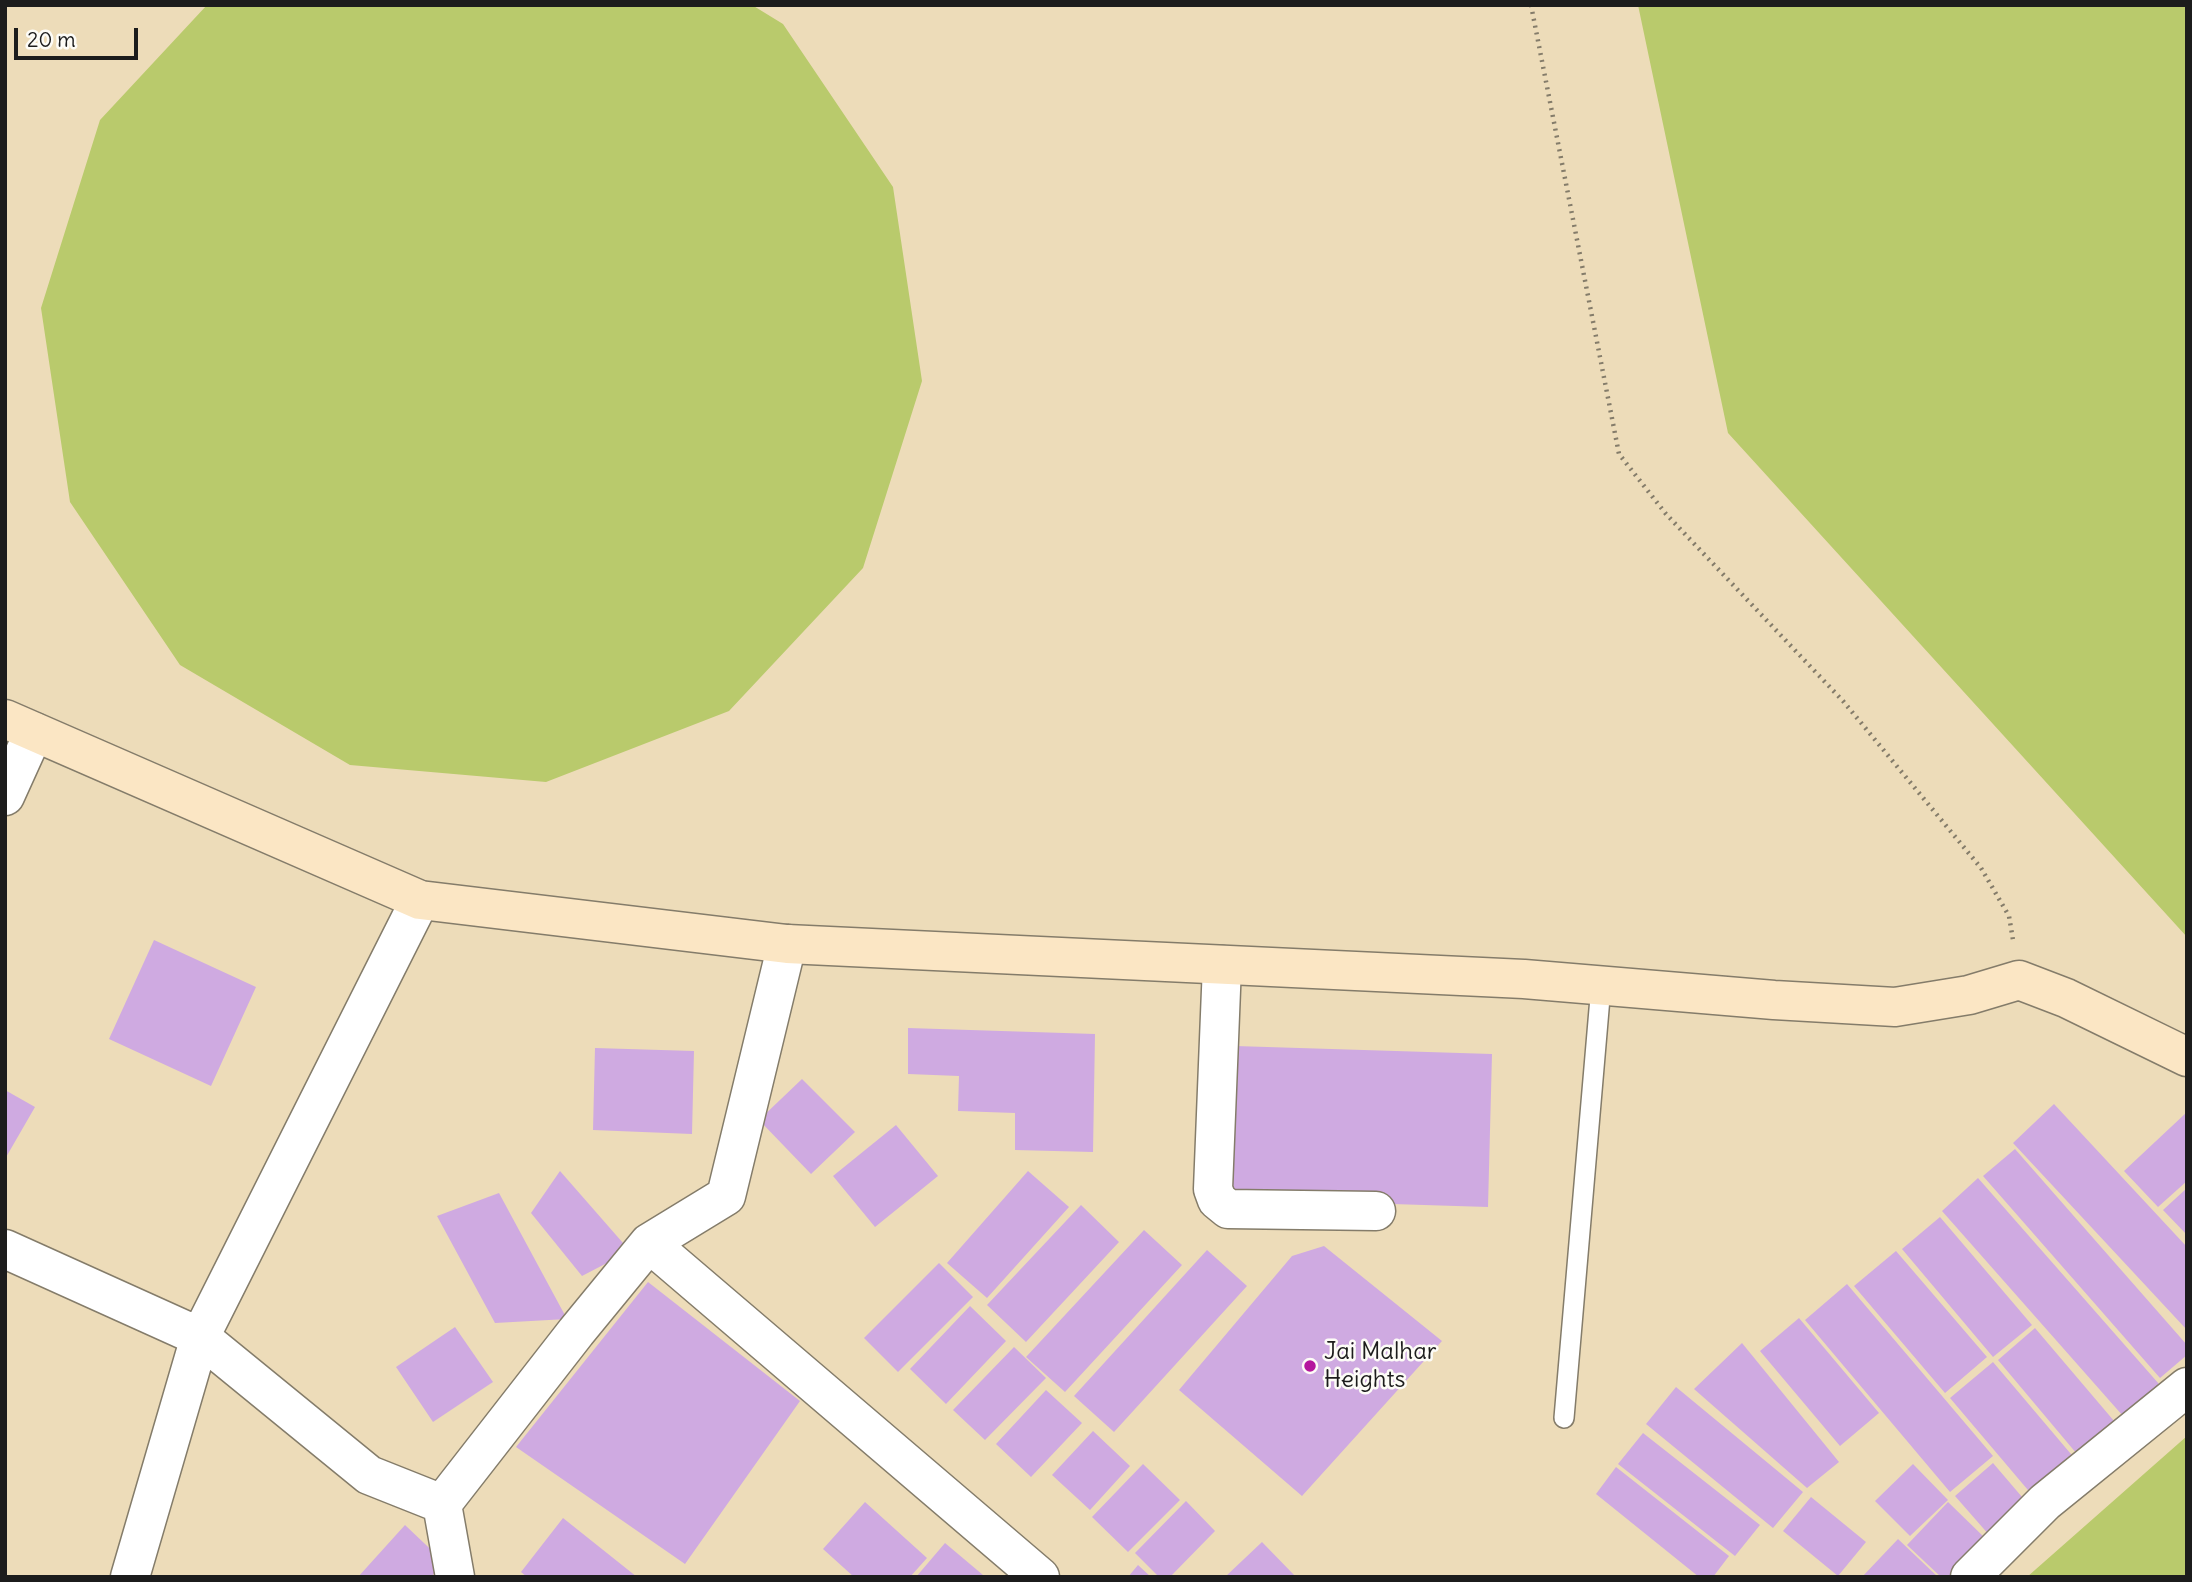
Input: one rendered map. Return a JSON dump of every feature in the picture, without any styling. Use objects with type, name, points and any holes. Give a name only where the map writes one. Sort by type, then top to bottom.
[{"type":"street","points":[[5,796],[20,726],[420,900],[787,944],[1524,979],[1895,1007],[1969,995],[2019,980],[2066,998],[2187,1057]]},
{"type":"street","points":[[130,1577],[200,1337],[420,900]]},
{"type":"street","points":[[455,1577],[442,1504],[649,1243],[726,1196],[787,944]]},
{"type":"street","points":[[1222,965],[1213,1189],[1217,1200],[1228,1209],[1376,1211]]},
{"type":"street","points":[[649,1243],[1040,1577]]},
{"type":"street","points":[[5,1250],[200,1337],[369,1475],[442,1504]]},
{"type":"street","points":[[1970,1577],[2045,1502],[2187,1387]]},
{"type":"lane","points":[[1564,1418],[1601,986]]},
{"type":"path","points":[[1531,5],[1619,454],[1666,514],[1843,701],[1981,868],[2009,916],[2019,980]]},
{"type":"green space","points":[[207,5],[752,5],[783,24],[893,187],[922,381],[863,568],[729,711],[546,782],[350,765],[180,665],[70,502],[41,308],[100,120]]},
{"type":"green space","points":[[1638,5],[2187,5],[2187,937],[1728,433]]},
{"type":"green space","points":[[2187,1436],[2187,1577],[2027,1577]]},
{"type":"building","points":[[154,940],[256,987],[211,1086],[109,1039]]},
{"type":"building","points":[[908,1028],[1095,1034],[1093,1152],[1015,1150],[1015,1113],[958,1111],[959,1076],[908,1074]]},
{"type":"building","points":[[1235,1046],[1492,1054],[1488,1207],[1232,1199]]},
{"type":"building","points":[[595,1048],[694,1051],[692,1134],[593,1130]]},
{"type":"building","points":[[802,1079],[855,1132],[811,1174],[759,1120]]},
{"type":"building","points":[[5,1090],[35,1107],[5,1159]]},
{"type":"building","points":[[2054,1104],[2187,1247],[2187,1330],[2013,1143]]},
{"type":"building","points":[[2187,1112],[2187,1181],[2158,1207],[2124,1171]]},
{"type":"building","points":[[896,1125],[938,1176],[875,1227],[833,1176]]},
{"type":"building","points":[[2015,1149],[2187,1345],[2187,1355],[2160,1378],[1983,1176]]},
{"type":"building","points":[[560,1171],[630,1251],[582,1276],[531,1213]]},
{"type":"building","points":[[1028,1171],[1069,1207],[987,1298],[947,1263]]},
{"type":"building","points":[[1978,1178],[2159,1384],[2123,1416],[1942,1211]]},
{"type":"building","points":[[2187,1188],[2187,1235],[2163,1210]]},
{"type":"building","points":[[499,1193],[567,1319],[495,1323],[437,1216]]},
{"type":"building","points":[[1081,1205],[1119,1242],[1026,1342],[987,1305]]},
{"type":"building","points":[[1940,1217],[2032,1325],[1993,1357],[1902,1249]]},
{"type":"building","points":[[1144,1230],[1182,1265],[1065,1392],[1026,1357]]},
{"type":"building","name":"Jai Malhar Heights","points":[[1324,1246],[1442,1341],[1302,1496],[1179,1390],[1292,1256]]},
{"type":"building","points":[[1207,1250],[1247,1286],[1114,1432],[1074,1396]]},
{"type":"building","points":[[1896,1251],[1987,1357],[1945,1393],[1854,1286]]},
{"type":"building","points":[[939,1263],[973,1297],[898,1372],[864,1338]]},
{"type":"building","points":[[648,1282],[800,1401],[685,1564],[516,1447]]},
{"type":"building","points":[[1847,1284],[1993,1456],[1950,1492],[1805,1320]]},
{"type":"building","points":[[970,1306],[1006,1341],[946,1404],[910,1369]]},
{"type":"building","points":[[1799,1318],[1879,1413],[1840,1446],[1760,1351]]},
{"type":"building","points":[[455,1327],[493,1382],[433,1422],[396,1367]]},
{"type":"building","points":[[2035,1328],[2120,1428],[2082,1460],[1998,1360]]},
{"type":"building","points":[[1742,1343],[1839,1462],[1807,1488],[1694,1389]]},
{"type":"building","points":[[1014,1347],[1046,1378],[985,1440],[953,1410]]},
{"type":"building","points":[[1993,1362],[2076,1460],[2033,1496],[1950,1398]]},
{"type":"building","points":[[1676,1387],[1803,1492],[1773,1528],[1646,1424]]},
{"type":"building","points":[[1046,1390],[1082,1423],[1031,1477],[996,1444]]},
{"type":"building","points":[[1093,1431],[1130,1466],[1090,1510],[1052,1475]]},
{"type":"building","points":[[1643,1433],[1760,1525],[1735,1556],[1618,1464]]},
{"type":"building","points":[[1993,1463],[2028,1504],[1990,1536],[1955,1496]]},
{"type":"building","points":[[1143,1464],[1180,1500],[1128,1552],[1092,1517]]},
{"type":"building","points":[[1913,1464],[1948,1500],[1910,1536],[1875,1501]]},
{"type":"building","points":[[1616,1467],[1729,1556],[1713,1577],[1699,1577],[1596,1494]]},
{"type":"building","points":[[1811,1497],[1866,1542],[1838,1576],[1783,1531]]},
{"type":"building","points":[[1186,1501],[1215,1531],[1170,1577],[1159,1577],[1135,1553]]},
{"type":"building","points":[[865,1502],[927,1558],[910,1577],[854,1577],[823,1549]]},
{"type":"building","points":[[1948,1502],[1985,1538],[1948,1577],[1941,1577],[1907,1545]]},
{"type":"building","points":[[563,1518],[637,1577],[527,1577],[521,1572]]},
{"type":"building","points":[[405,1525],[444,1562],[431,1577],[358,1577]]},
{"type":"building","points":[[1898,1539],[1938,1577],[1862,1577]]},
{"type":"building","points":[[1262,1542],[1296,1577],[1225,1577]]},
{"type":"building","points":[[945,1543],[983,1575],[982,1577],[916,1577]]},
{"type":"building","points":[[1138,1565],[1151,1577],[1128,1577]]},
{"type":"place","name":"Jai Malhar Heights","points":[[1310,1366]]}]
